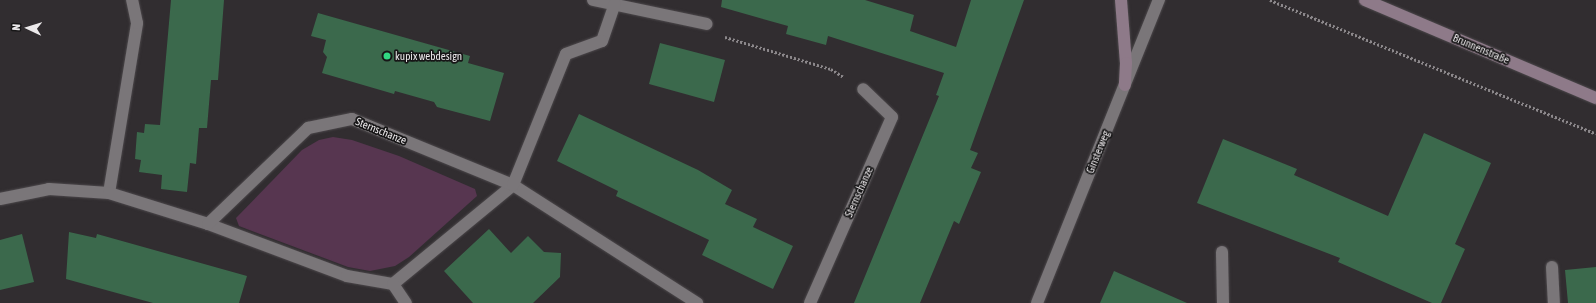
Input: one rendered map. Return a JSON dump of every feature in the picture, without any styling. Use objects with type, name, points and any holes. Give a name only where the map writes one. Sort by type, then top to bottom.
[{"type":"main road","points":[[1121,0],[1126,63],[1124,85]]},
{"type":"main road","name":"Brunnenstraße","points":[[1365,0],[1596,98]]},
{"type":"street","points":[[109,193],[138,23],[132,0]]},
{"type":"street","points":[[594,0],[708,24]]},
{"type":"street","name":"Ginsterweg","points":[[1037,303],[1159,0]]},
{"type":"street","points":[[393,284],[513,185],[566,54],[602,40],[615,4]]},
{"type":"street","name":"Sternschanze","points":[[810,303],[892,117],[863,89]]},
{"type":"street","name":"Sternschanze","points":[[208,224],[308,128],[352,119],[513,185],[697,303]]},
{"type":"street","points":[[0,199],[49,189],[109,193],[208,224],[347,276],[393,284],[406,303]]},
{"type":"street","points":[[1222,252],[1223,303]]},
{"type":"street","points":[[1552,267],[1554,303]]},
{"type":"path","points":[[1270,0],[1596,134]]},
{"type":"path","points":[[708,24],[716,34],[831,69],[863,89]]},
{"type":"shaded area","points":[[333,137],[352,140],[399,156],[475,189],[477,196],[409,257],[395,266],[370,271],[348,267],[239,226],[236,218],[302,150],[319,140]]},
{"type":"building","points":[[171,0],[224,0],[218,80],[211,80],[207,128],[199,128],[196,164],[190,163],[187,192],[161,189],[162,175],[139,172],[141,160],[135,159],[137,132],[144,133],[145,124],[160,125]]},
{"type":"building","points":[[722,0],[865,0],[914,15],[910,31],[956,47],[971,0],[1024,0],[970,150],[978,153],[971,168],[981,172],[959,224],[954,221],[920,303],[854,303],[939,96],[936,95],[944,73],[828,36],[826,45],[786,34],[788,26],[721,7]]},
{"type":"building","points":[[318,13],[470,56],[468,63],[504,73],[490,121],[437,107],[434,102],[395,91],[394,94],[322,73],[327,57],[323,52],[326,40],[311,36]]},
{"type":"building","points":[[660,43],[725,60],[714,102],[649,84]]},
{"type":"building","points":[[579,114],[698,170],[732,190],[725,204],[757,219],[753,227],[793,246],[773,289],[702,255],[709,240],[616,196],[618,191],[557,161]]},
{"type":"building","points":[[1424,133],[1491,163],[1455,244],[1465,249],[1441,303],[1432,303],[1338,262],[1340,258],[1197,203],[1223,139],[1297,169],[1294,175],[1388,216]]},
{"type":"building","points":[[489,229],[511,253],[528,236],[544,252],[561,253],[560,277],[533,303],[473,303],[444,271]]},
{"type":"building","points":[[69,232],[96,238],[97,234],[247,276],[239,303],[153,303],[66,279]]},
{"type":"building","points":[[22,234],[34,282],[0,290],[0,240]]},
{"type":"building","points":[[1596,267],[1596,303],[1568,303],[1565,270]]},
{"type":"building","points":[[1114,271],[1187,303],[1100,303]]},
{"type":"place","name":"kupix webdesign","points":[[387,56]]}]
